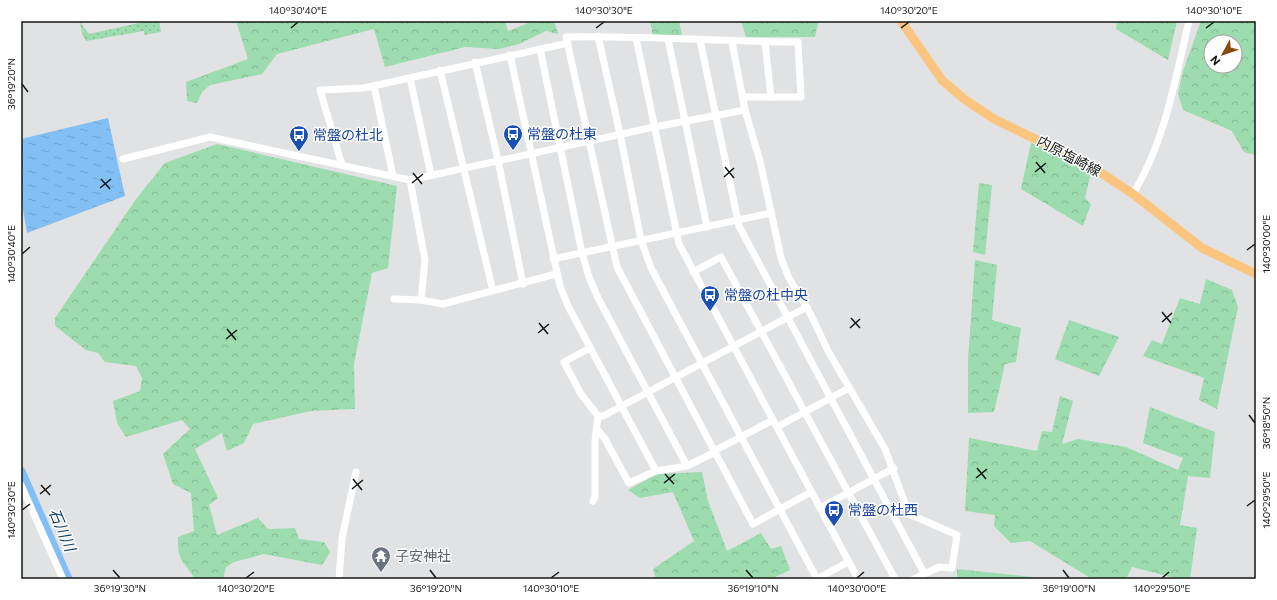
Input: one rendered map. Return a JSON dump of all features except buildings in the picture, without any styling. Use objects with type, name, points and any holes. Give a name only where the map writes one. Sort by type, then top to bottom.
[{"type":"main road","name":"内原塩崎線","points":[[901,21],[942,80],[964,99],[994,118],[1089,165],[1133,194],[1202,248],[1256,274]]},
{"type":"street","points":[[1133,194],[1147,169],[1164,123],[1189,21]]},
{"type":"street","points":[[598,36],[620,134],[641,240],[651,268],[818,579],[848,562]]},
{"type":"street","points":[[742,97],[801,97],[798,42],[732,42],[598,36],[566,37],[612,247],[620,275],[714,452],[753,524],[811,492]]},
{"type":"street","points":[[636,38],[679,244],[858,579]]},
{"type":"street","points":[[668,39],[686,120],[706,227]]},
{"type":"street","points":[[700,40],[714,115],[739,226],[924,573]]},
{"type":"street","points":[[732,42],[742,97],[760,161],[781,258],[790,278],[894,468],[900,493],[909,514],[957,535],[952,568],[939,567],[914,579]]},
{"type":"street","points":[[765,42],[771,97]]},
{"type":"street","points":[[342,165],[320,90],[374,86],[475,62],[568,43]]},
{"type":"street","points":[[540,49],[588,277],[687,466]]},
{"type":"street","points":[[510,55],[556,274],[568,306],[656,470]]},
{"type":"street","points":[[475,62],[498,160],[523,284]]},
{"type":"street","points":[[440,70],[462,168],[493,291]]},
{"type":"street","points":[[410,78],[431,175]]},
{"type":"street","points":[[374,86],[393,176]]},
{"type":"street","points":[[123,159],[210,137],[410,180],[686,120],[745,110]]},
{"type":"street","points":[[410,180],[425,260],[421,300]]},
{"type":"street","points":[[553,259],[771,213]]},
{"type":"street","points":[[693,272],[721,257],[895,579]]},
{"type":"street","points":[[394,299],[421,300],[443,304],[556,274]]},
{"type":"street","points":[[598,416],[603,416],[807,307]]},
{"type":"street","points":[[590,348],[564,362],[581,394],[598,416],[595,441],[595,497],[593,501]]},
{"type":"street","points":[[777,428],[849,388]]},
{"type":"street","points":[[597,429],[605,439],[629,483],[656,470],[687,466],[773,420]]},
{"type":"street","points":[[820,508],[894,468]]},
{"type":"street","points":[[339,579],[342,538],[356,472]]},
{"type":"street","points":[[21,485],[63,579]]},
{"type":"green space","points":[[79,21],[89,34],[148,21],[159,21],[161,32],[144,35],[144,31],[86,41]]},
{"type":"green space","points":[[236,21],[505,21],[508,31],[534,21],[554,21],[558,34],[546,31],[519,44],[499,49],[465,47],[385,67],[374,29],[277,54],[262,74],[210,85],[202,92],[197,103],[187,101],[186,82],[248,59]]},
{"type":"green space","points":[[650,21],[679,21],[682,35],[653,36]]},
{"type":"green space","points":[[741,21],[814,21],[818,23],[815,37],[746,37]]},
{"type":"green space","points":[[1117,21],[1177,21],[1168,60],[1116,29]]},
{"type":"green space","points":[[1201,21],[1256,21],[1256,155],[1244,152],[1232,131],[1183,110],[1178,94],[1183,71]]},
{"type":"green space","points":[[1031,143],[1078,162],[1091,172],[1085,198],[1091,204],[1083,226],[1021,189]]},
{"type":"green space","points":[[217,144],[397,186],[388,268],[372,273],[354,364],[355,409],[311,411],[253,424],[244,443],[227,451],[222,433],[195,449],[218,498],[209,505],[217,535],[258,518],[268,529],[295,528],[299,539],[324,542],[330,552],[322,565],[264,554],[234,562],[226,567],[223,579],[195,579],[180,556],[178,545],[178,537],[194,531],[191,493],[173,484],[163,454],[190,429],[182,420],[126,437],[117,423],[113,401],[140,391],[142,378],[136,366],[105,362],[98,353],[86,350],[55,326],[55,318],[136,199],[165,163]]},
{"type":"green space","points":[[979,183],[992,185],[985,255],[973,252]]},
{"type":"green space","points":[[975,260],[997,265],[992,320],[1021,328],[1016,362],[1005,364],[994,412],[968,413],[968,360]]},
{"type":"green space","points":[[1206,279],[1232,290],[1238,307],[1217,409],[1199,400],[1204,378],[1143,356],[1152,340],[1162,344],[1180,298],[1200,304]]},
{"type":"green space","points":[[1069,320],[1119,337],[1099,376],[1055,359]]},
{"type":"green space","points":[[1060,396],[1073,401],[1062,444],[1078,439],[1126,447],[1178,470],[1183,458],[1143,443],[1150,407],[1215,432],[1210,478],[1188,476],[1180,525],[1197,528],[1190,579],[1179,579],[1132,567],[1126,579],[1092,579],[1030,541],[1011,543],[994,526],[995,515],[965,511],[969,438],[1037,451],[1042,431],[1052,432]]},
{"type":"green space","points":[[702,472],[708,501],[727,551],[761,533],[771,549],[781,546],[790,570],[771,579],[656,579],[653,569],[694,541],[673,492],[640,498],[628,490],[657,474]]},
{"type":"green space","points":[[957,569],[1032,577],[1032,579],[957,579]]},
{"type":"water","points":[[108,118],[125,196],[27,233],[21,198],[21,139]]},
{"type":"waterway","name":"石川川","points":[[21,471],[68,579]]},
{"type":"place","name":"常盤の杜東","points":[[513,151]]},
{"type":"place","name":"常盤の杜北","points":[[299,152]]},
{"type":"place","name":"常盤の杜中央","points":[[710,312]]},
{"type":"place","name":"常盤の杜西","points":[[834,527]]},
{"type":"place","name":"子安神社","points":[[381,573]]}]
